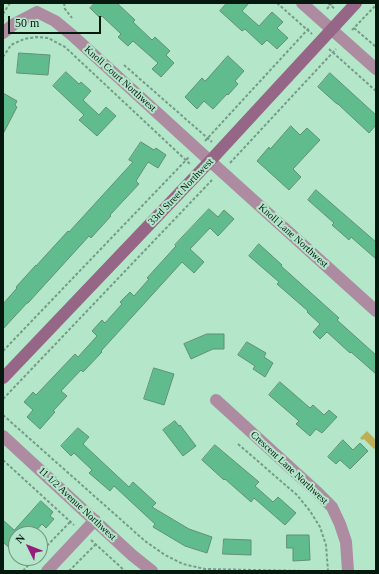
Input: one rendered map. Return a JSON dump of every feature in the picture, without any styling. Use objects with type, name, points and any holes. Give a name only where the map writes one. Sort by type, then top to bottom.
[{"type":"street","points":[[302,3],[376,69]]},
{"type":"street","name":"33rd Street Northwest","points":[[3,378],[210,162],[356,3]]},
{"type":"street","name":"Knoll Court Northwest","points":[[3,33],[14,24],[37,12],[55,21],[210,162]]},
{"type":"street","name":"Knoll Lane Northwest","points":[[210,162],[376,311]]},
{"type":"street","name":"Crescent Lane Northwest","points":[[216,400],[332,507],[346,542],[348,571]]},
{"type":"street","name":"11 1/2 Avenue Northwest","points":[[3,436],[132,555],[152,571]]},
{"type":"street","points":[[47,571],[95,520]]},
{"type":"path","points":[[3,14],[10,3]]},
{"type":"path","points":[[64,3],[65,9],[75,20]]},
{"type":"path","points":[[119,60],[207,138],[307,30],[277,3]]},
{"type":"path","points":[[328,3],[330,5],[332,3]]},
{"type":"path","points":[[376,5],[354,28],[376,47]]},
{"type":"path","points":[[3,57],[11,45],[36,37],[48,38],[65,48],[186,160],[3,351]]},
{"type":"path","points":[[234,159],[332,52],[376,91]]},
{"type":"path","points":[[3,399],[209,183]]},
{"type":"path","points":[[3,415],[145,541],[165,555],[183,564],[205,568],[306,571]]},
{"type":"path","points":[[238,444],[297,495],[310,511],[320,527],[326,545],[328,571]]},
{"type":"path","points":[[3,460],[70,522],[48,545]]},
{"type":"path","points":[[69,571],[95,544],[125,571]]},
{"type":"shaded area","points":[[367,431],[376,440],[376,447],[374,449],[364,439],[362,440],[360,438]]},
{"type":"building","points":[[95,3],[117,3],[135,20],[133,22],[152,40],[155,37],[170,51],[166,55],[174,63],[161,77],[152,69],[158,63],[133,41],[128,46],[118,37],[121,34],[102,16],[100,18],[90,8]]},
{"type":"building","points":[[227,3],[249,3],[242,11],[259,26],[272,12],[283,22],[277,28],[288,38],[277,49],[267,40],[262,45],[245,29],[242,31],[220,11]]},
{"type":"building","points":[[19,53],[50,55],[48,75],[17,73]]},
{"type":"building","points":[[228,56],[244,71],[235,81],[238,84],[213,109],[204,101],[197,109],[185,97],[202,78],[205,81]]},
{"type":"building","points":[[66,72],[79,84],[81,82],[91,91],[83,100],[99,115],[106,107],[116,116],[97,136],[79,120],[84,115],[53,86]]},
{"type":"building","points":[[330,73],[376,115],[376,125],[369,133],[318,87]]},
{"type":"building","points":[[3,93],[17,101],[15,105],[17,107],[3,134]]},
{"type":"building","points":[[291,126],[300,135],[307,128],[320,140],[293,169],[301,177],[289,190],[257,161]]},
{"type":"building","points":[[141,142],[154,150],[156,148],[166,155],[158,168],[148,162],[136,181],[139,184],[91,238],[89,236],[3,329],[3,304],[36,265],[68,231],[69,232],[133,162],[129,160]]},
{"type":"building","points":[[316,190],[376,242],[376,259],[351,237],[349,240],[332,225],[334,223],[308,200]]},
{"type":"building","points":[[209,209],[218,217],[224,210],[234,219],[218,236],[210,228],[190,249],[204,262],[194,273],[182,262],[101,351],[102,352],[83,372],[81,370],[61,391],[67,396],[53,411],[55,412],[40,429],[27,417],[33,410],[24,402],[33,392],[36,395],[75,354],[78,357],[97,336],[92,331],[102,320],[105,323],[122,304],[120,302],[130,292],[134,296],[149,279],[147,278],[176,246],[175,245]]},
{"type":"building","points":[[259,244],[282,265],[281,266],[339,318],[337,320],[376,355],[376,374],[327,332],[320,339],[313,332],[320,324],[307,312],[308,311],[277,284],[279,282],[249,256]]},
{"type":"building","points":[[207,334],[224,334],[224,349],[213,349],[191,359],[184,344]]},
{"type":"building","points":[[247,342],[266,353],[264,357],[273,363],[265,377],[253,369],[255,366],[238,355]]},
{"type":"building","points":[[154,368],[174,374],[164,405],[144,399]]},
{"type":"building","points":[[280,382],[310,408],[313,405],[324,415],[329,410],[337,417],[322,433],[316,429],[310,436],[296,424],[299,421],[269,395]]},
{"type":"building","points":[[175,421],[179,426],[180,425],[196,446],[183,456],[163,430]]},
{"type":"building","points":[[78,428],[89,437],[83,444],[129,487],[133,482],[156,503],[152,507],[189,529],[212,537],[207,553],[185,546],[153,527],[155,524],[114,486],[110,491],[89,473],[92,470],[74,453],[71,456],[61,446]]},
{"type":"building","points":[[343,440],[353,450],[360,443],[368,451],[350,469],[340,460],[336,464],[328,457]]},
{"type":"building","points":[[215,445],[259,482],[255,486],[273,502],[278,497],[296,513],[285,525],[254,498],[251,502],[202,460]]},
{"type":"building","points":[[41,501],[53,512],[50,516],[54,519],[48,526],[44,526],[42,524],[40,526],[18,526]]},
{"type":"building","points":[[3,520],[10,526],[8,526],[8,547],[3,542]]},
{"type":"building","points":[[287,535],[309,535],[310,560],[293,561],[293,548],[287,548]]},
{"type":"building","points":[[224,539],[251,540],[251,555],[223,554]]}]
